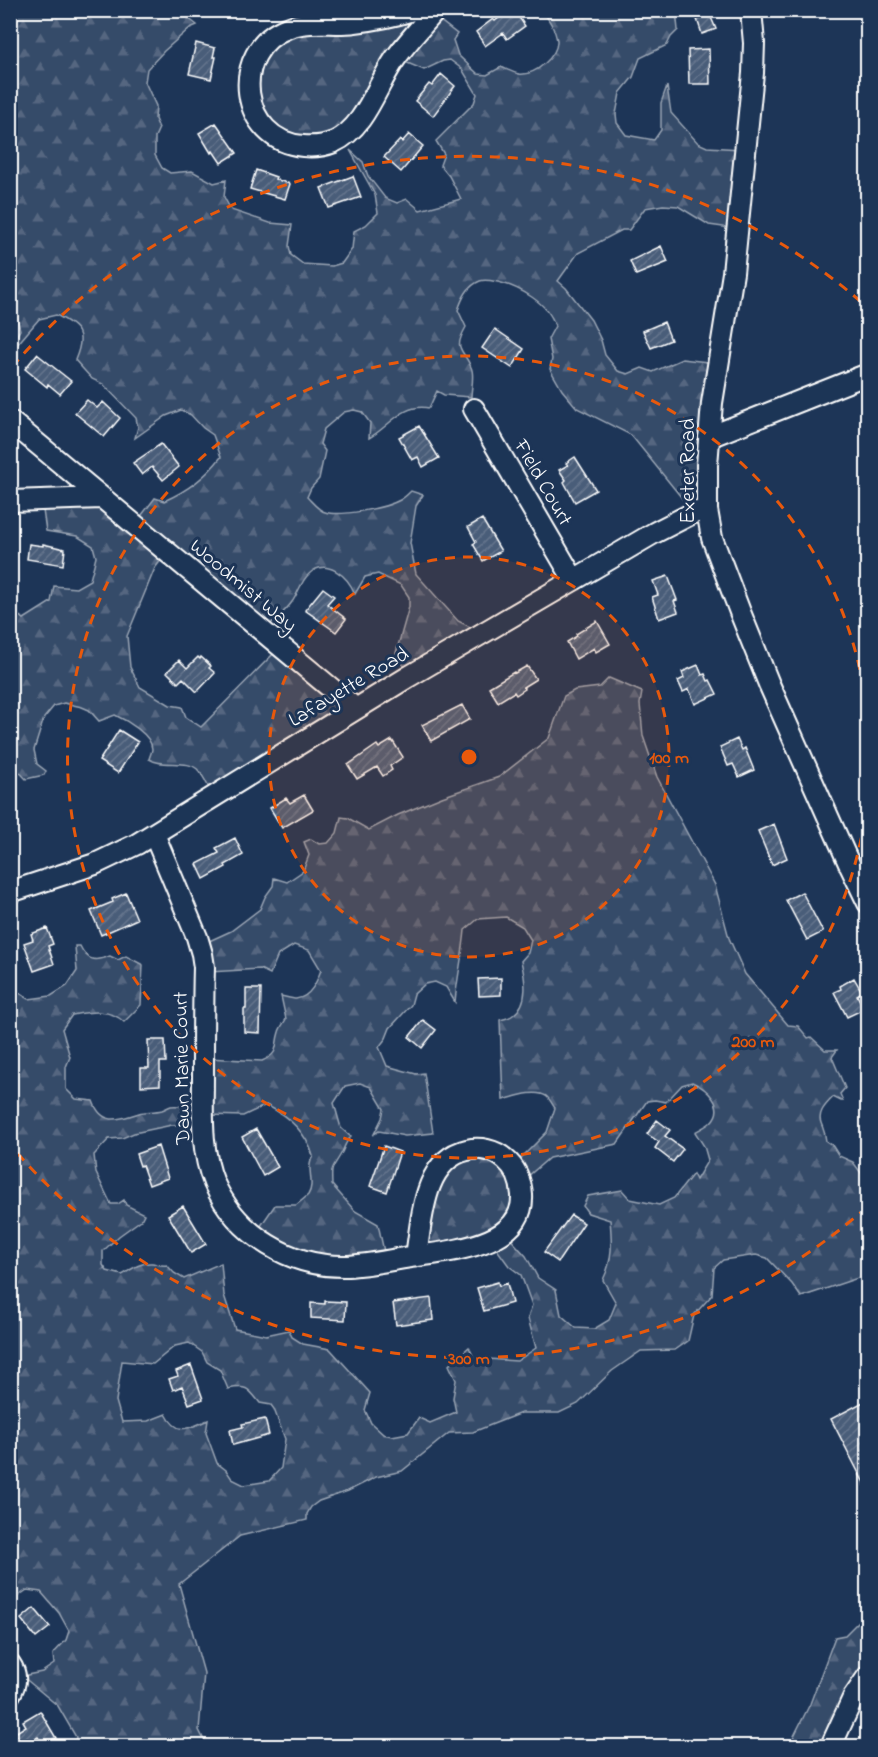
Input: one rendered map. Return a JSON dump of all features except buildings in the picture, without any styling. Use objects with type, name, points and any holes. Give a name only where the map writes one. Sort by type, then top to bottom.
[{"type":"street","points":[[413,10],[375,20],[308,23],[287,27],[269,38],[256,53],[249,71],[248,90],[252,109],[263,126],[278,138],[296,146],[315,147],[333,142],[350,132],[363,116],[395,58],[436,10]]},
{"type":"street","name":"Exeter Road","points":[[751,10],[754,42],[753,73],[733,273],[713,393],[707,465],[707,510],[712,538],[769,684],[867,903]]},
{"type":"street","points":[[709,437],[867,374]]},
{"type":"street","name":"Field Court","points":[[474,409],[574,580]]},
{"type":"street","name":"Woodmist Way","points":[[10,421],[356,709]]},
{"type":"street","points":[[10,501],[102,498]]},
{"type":"street","name":"Lafayette Road","points":[[10,892],[95,864],[137,844],[356,709],[574,580],[683,518],[707,510]]},
{"type":"street","name":"Dawn Marie Court","points":[[154,834],[202,954],[204,967],[203,1134],[209,1167],[222,1198],[231,1212],[255,1236],[284,1254],[316,1264],[349,1266],[416,1256],[461,1249],[481,1244],[507,1229],[517,1216],[522,1201],[518,1177],[504,1158],[490,1150],[474,1148],[458,1152],[444,1161],[435,1172],[430,1186],[416,1256]]},
{"type":"street","points":[[10,1664],[15,1671],[16,1678],[15,1686],[10,1694]]},
{"type":"street","points":[[831,1746],[853,1698],[867,1676]]},
{"type":"green space","points":[[10,11],[179,11],[197,25],[190,28],[147,69],[145,82],[156,106],[155,119],[159,128],[155,137],[155,155],[162,168],[170,173],[192,171],[214,183],[226,180],[224,197],[231,210],[270,223],[292,225],[289,246],[291,255],[303,264],[332,266],[342,263],[352,249],[354,231],[366,225],[378,213],[375,195],[350,150],[363,162],[368,176],[385,198],[397,203],[407,199],[420,210],[461,199],[449,176],[440,165],[444,154],[436,141],[474,103],[477,94],[462,69],[450,60],[424,70],[398,59],[374,105],[313,146],[275,131],[254,91],[271,39],[416,11],[433,11],[434,16],[457,34],[453,40],[458,55],[478,74],[487,75],[501,67],[525,74],[544,64],[556,46],[555,32],[543,11],[676,11],[678,30],[667,45],[640,58],[633,77],[620,93],[616,114],[617,123],[626,135],[654,140],[661,130],[661,103],[667,86],[671,113],[698,143],[707,147],[741,149],[737,229],[709,225],[678,206],[663,205],[645,208],[629,230],[622,230],[578,253],[558,281],[591,320],[601,340],[605,355],[618,371],[628,374],[642,368],[653,372],[682,359],[716,363],[708,506],[694,513],[631,435],[577,408],[562,390],[550,369],[552,359],[548,339],[555,326],[547,310],[540,303],[506,284],[489,280],[475,283],[468,289],[458,310],[466,327],[459,344],[472,370],[471,397],[444,395],[437,391],[429,408],[419,407],[403,412],[369,438],[370,423],[362,412],[354,410],[344,412],[324,429],[320,444],[325,451],[319,479],[307,497],[322,511],[341,513],[384,506],[401,499],[411,491],[423,495],[416,506],[410,543],[416,574],[458,621],[482,633],[409,676],[396,653],[409,607],[409,597],[401,585],[378,574],[365,577],[355,594],[342,575],[322,567],[309,574],[290,605],[269,626],[169,550],[155,568],[127,636],[130,667],[140,687],[170,705],[182,707],[186,717],[201,727],[283,644],[350,708],[213,797],[195,767],[154,762],[149,759],[151,744],[148,738],[132,724],[115,715],[99,721],[89,710],[64,703],[54,706],[44,718],[34,750],[37,764],[46,771],[44,775],[26,779],[11,763],[11,611],[24,619],[51,602],[54,586],[76,588],[90,580],[96,557],[93,546],[77,536],[46,531],[41,496],[85,494],[138,520],[155,498],[164,501],[180,493],[209,471],[221,457],[213,435],[191,415],[181,410],[166,416],[135,438],[138,427],[136,418],[103,384],[92,379],[75,360],[80,344],[79,332],[71,323],[56,315],[39,319],[11,352],[11,345],[20,330],[17,318],[10,312]]},
{"type":"green space","points":[[609,678],[642,692],[640,704],[643,736],[657,777],[715,885],[729,938],[745,974],[788,1025],[798,1026],[808,1038],[811,1037],[825,1050],[837,1050],[832,1057],[845,1088],[840,1094],[843,1101],[833,1097],[823,1109],[820,1119],[826,1141],[832,1145],[839,1156],[853,1162],[867,1181],[867,1275],[801,1297],[767,1258],[756,1255],[723,1260],[714,1268],[712,1295],[694,1315],[688,1341],[675,1350],[641,1351],[612,1371],[578,1404],[559,1413],[521,1413],[473,1432],[449,1433],[402,1471],[376,1477],[348,1491],[319,1501],[311,1507],[307,1520],[240,1536],[179,1584],[204,1673],[199,1730],[207,1746],[74,1746],[76,1737],[58,1706],[22,1676],[42,1672],[54,1664],[53,1654],[66,1640],[69,1631],[59,1613],[41,1592],[27,1590],[14,1599],[11,1595],[10,994],[13,989],[29,999],[51,996],[67,986],[77,971],[75,946],[80,946],[92,959],[110,956],[118,960],[126,956],[143,965],[141,1005],[124,1022],[106,1013],[85,1013],[72,1015],[62,1029],[70,1057],[66,1067],[66,1089],[76,1099],[93,1101],[101,1114],[112,1119],[162,1110],[171,1106],[204,1108],[208,1058],[262,1061],[272,1055],[286,1019],[281,996],[296,999],[306,995],[313,988],[321,970],[309,950],[294,945],[278,955],[270,974],[260,969],[209,972],[207,942],[231,931],[260,909],[273,886],[274,878],[287,882],[303,871],[309,855],[304,842],[311,839],[319,844],[328,843],[337,833],[341,817],[348,818],[369,830],[442,797],[499,777],[549,738],[564,696],[575,690],[600,687]],"holes":[[[506,917],[523,927],[531,940],[528,953],[521,961],[525,982],[522,1004],[512,1016],[500,1020],[503,1100],[536,1093],[547,1097],[555,1108],[547,1132],[515,1164],[459,1150],[430,1189],[418,1248],[491,1241],[509,1266],[521,1275],[532,1305],[528,1318],[536,1348],[517,1361],[474,1358],[469,1347],[449,1365],[456,1380],[453,1398],[456,1412],[430,1423],[419,1418],[408,1433],[392,1436],[383,1434],[371,1423],[365,1410],[370,1393],[330,1349],[303,1344],[292,1337],[289,1330],[266,1335],[235,1329],[224,1295],[221,1263],[184,1279],[167,1265],[152,1263],[140,1265],[122,1275],[107,1271],[103,1265],[103,1251],[141,1220],[144,1214],[126,1205],[124,1200],[118,1204],[111,1204],[96,1173],[94,1155],[109,1139],[122,1138],[134,1133],[172,1125],[205,1124],[208,1115],[243,1116],[266,1105],[295,1125],[306,1139],[313,1156],[310,1165],[311,1185],[308,1195],[296,1205],[275,1205],[258,1230],[308,1261],[385,1256],[378,1224],[355,1211],[332,1185],[333,1168],[351,1137],[341,1128],[334,1103],[345,1086],[360,1083],[371,1087],[384,1109],[374,1134],[379,1131],[405,1136],[433,1133],[424,1073],[416,1074],[387,1066],[379,1047],[390,1028],[411,1005],[414,994],[425,984],[435,982],[446,987],[455,1002],[465,930],[478,919]],[[692,1082],[708,1093],[716,1104],[717,1110],[711,1122],[695,1132],[704,1146],[708,1160],[696,1180],[693,1174],[674,1198],[659,1205],[630,1199],[622,1190],[588,1196],[583,1206],[588,1213],[610,1220],[611,1250],[609,1265],[603,1280],[616,1303],[609,1320],[594,1329],[576,1328],[561,1315],[556,1290],[538,1278],[526,1256],[506,1234],[526,1178],[549,1158],[617,1144],[647,1101],[666,1102],[682,1085]],[[189,1343],[202,1352],[207,1362],[220,1370],[228,1389],[239,1387],[247,1389],[260,1403],[271,1405],[274,1409],[285,1439],[281,1468],[269,1481],[244,1485],[232,1479],[217,1463],[206,1433],[208,1420],[184,1429],[175,1426],[166,1414],[148,1421],[122,1422],[116,1401],[122,1361],[153,1364],[175,1346]]]},
{"type":"green space","points":[[867,1613],[867,1677],[831,1746],[789,1746],[810,1704],[835,1637],[845,1635]]}]
